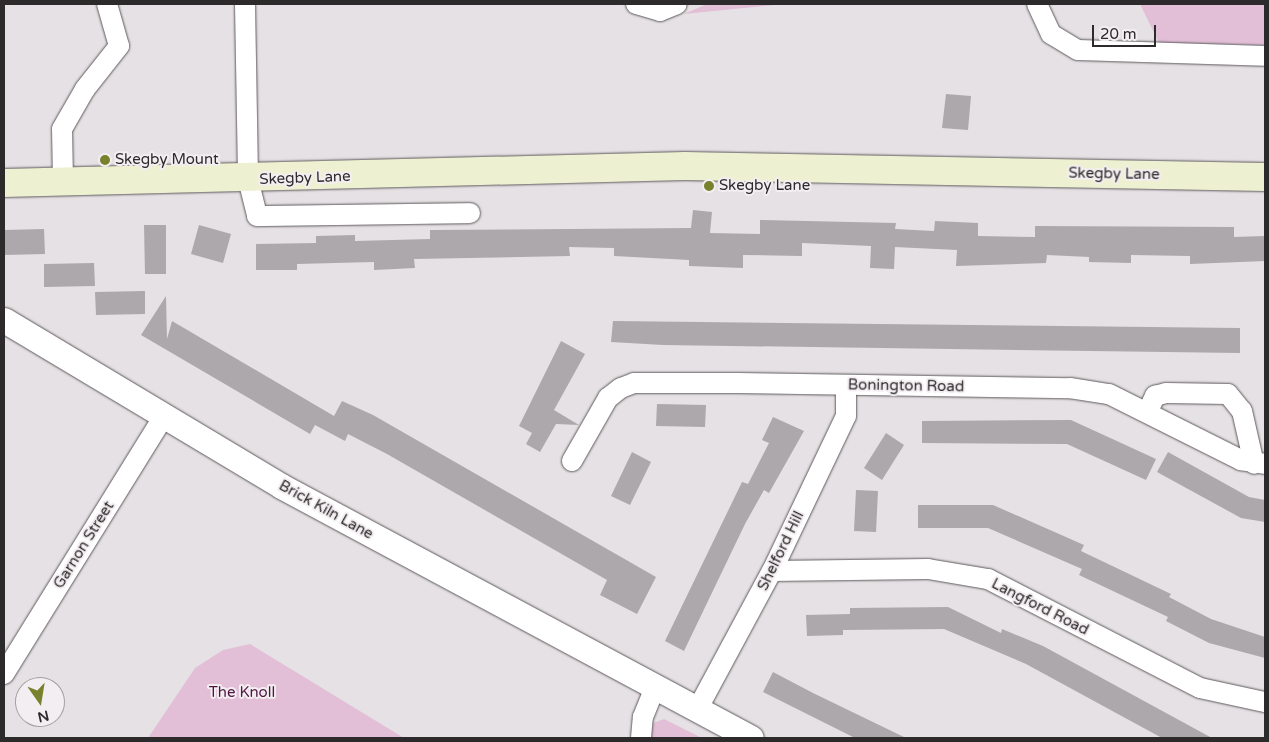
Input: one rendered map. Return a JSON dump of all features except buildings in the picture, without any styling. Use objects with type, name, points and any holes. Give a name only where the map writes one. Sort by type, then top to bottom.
[{"type":"main road","name":"Skegby Lane","points":[[4,182],[63,180],[248,180],[685,166],[1265,177]]},
{"type":"street","points":[[63,180],[62,129],[85,89],[119,46],[107,4]]},
{"type":"street","points":[[245,4],[248,180],[257,216],[470,213]]},
{"type":"street","points":[[636,4],[660,12],[677,4]]},
{"type":"street","points":[[1037,4],[1051,34],[1078,50],[1265,56]]},
{"type":"street","name":"Brick Kiln Lane","points":[[4,320],[281,486],[751,738]]},
{"type":"street","name":"Bonington Road","points":[[572,461],[608,398],[634,383],[1070,388],[1109,394],[1260,464]]},
{"type":"street","name":"Shelford Hill","points":[[697,710],[772,571],[846,416],[846,386]]},
{"type":"street","points":[[1148,411],[1155,396],[1166,393],[1228,394],[1242,411],[1260,464]]},
{"type":"street","name":"Garnon Street","points":[[4,674],[164,416]]},
{"type":"street","name":"Langford Road","points":[[772,571],[928,569],[988,579],[1200,688],[1265,702]]},
{"type":"street","points":[[641,738],[643,717],[655,688]]},
{"type":"green space","points":[[707,4],[784,4],[684,14]]},
{"type":"green space","points":[[1140,4],[1265,4],[1265,45],[1159,43]]},
{"type":"green space","name":"The Knoll","points":[[250,644],[404,738],[148,738],[195,668],[223,650]]},
{"type":"green space","points":[[664,719],[702,738],[650,738],[648,725]]},
{"type":"place","name":"Skegby Mount","points":[[105,160]]},
{"type":"place","name":"Skegby Lane","points":[[709,186]]}]
